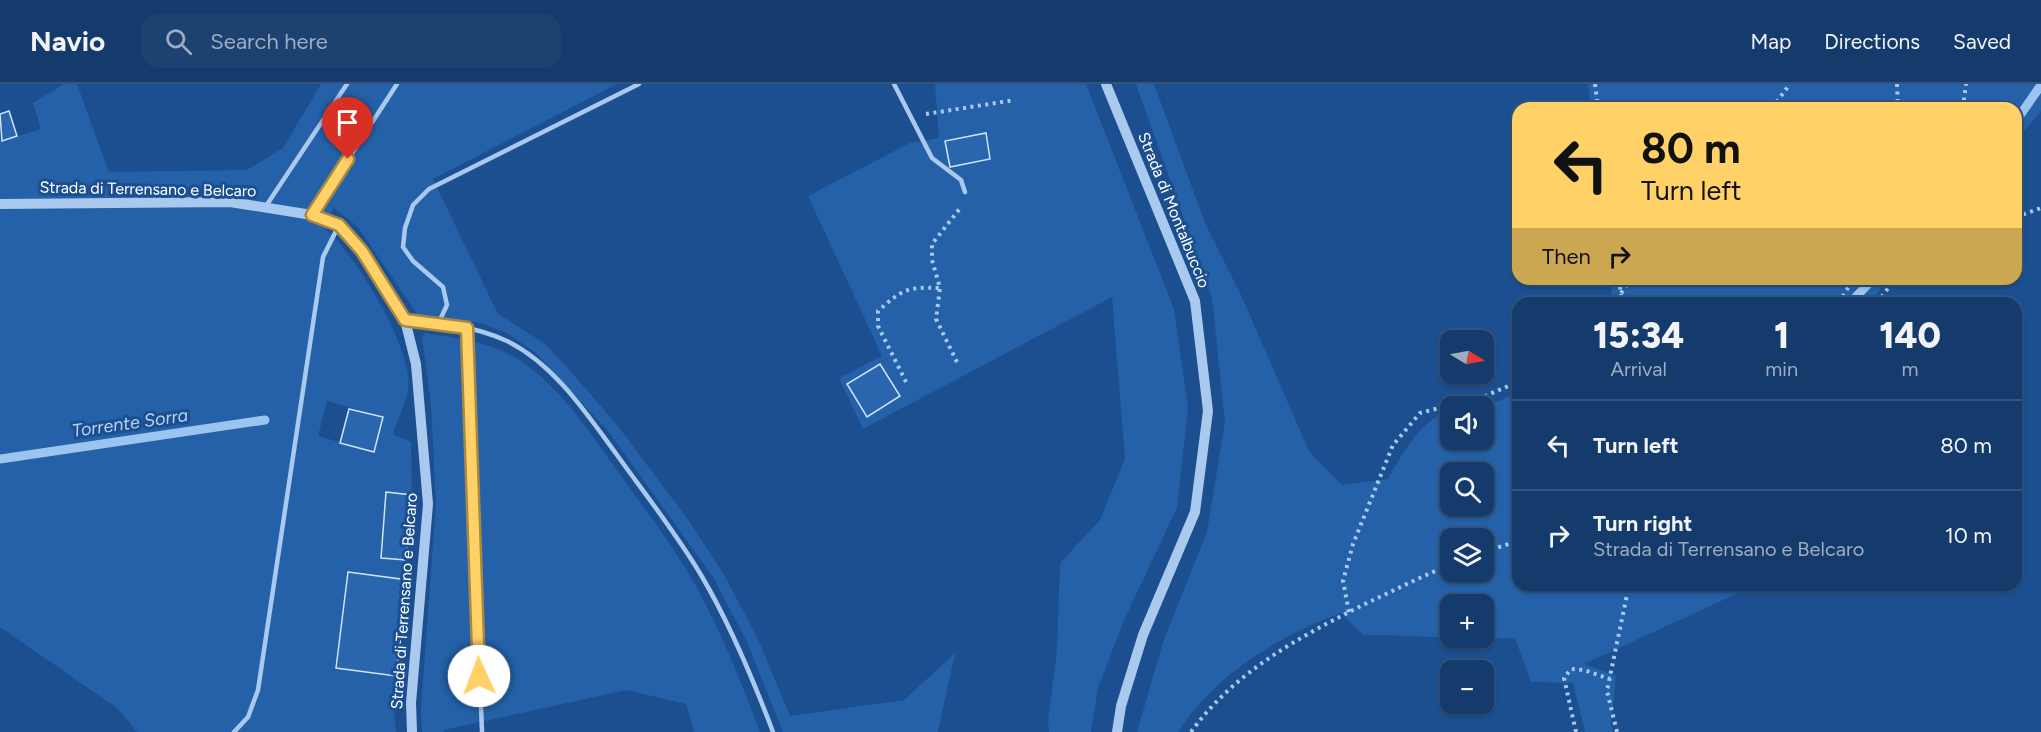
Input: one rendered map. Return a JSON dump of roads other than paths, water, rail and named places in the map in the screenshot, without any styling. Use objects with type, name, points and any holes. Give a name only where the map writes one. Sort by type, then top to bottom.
[{"type":"street","name":"Strada di Montalbuccio","points":[[1106,84],[1195,301],[1208,411],[1195,512],[1143,634],[1121,706],[1117,732]]},
{"type":"street","name":"Strada di Terrensano e Belcaro","points":[[0,204],[230,202],[266,206],[312,215],[339,225],[362,251],[405,320],[416,363],[428,504],[411,703],[412,732]]},
{"type":"lane","points":[[266,206],[347,84]]},
{"type":"lane","points":[[312,215],[397,84]]},
{"type":"lane","points":[[439,322],[447,305],[443,287],[413,261],[404,247],[405,228],[413,205],[429,189],[639,84]]},
{"type":"lane","points":[[894,84],[932,158],[960,180],[965,192]]},
{"type":"lane","points":[[234,732],[248,717],[258,690],[323,257],[339,225]]},
{"type":"lane","points":[[405,320],[439,322],[467,328],[508,342],[533,357],[561,384],[601,434],[701,575],[759,694],[773,732]]},
{"type":"lane","points":[[467,328],[482,732]]},
{"type":"waterway","points":[[2022,112],[2041,85]]},
{"type":"waterway","points":[[1856,297],[1867,285]]},
{"type":"waterway","name":"Torrente Sorra","points":[[0,459],[265,420]]}]
